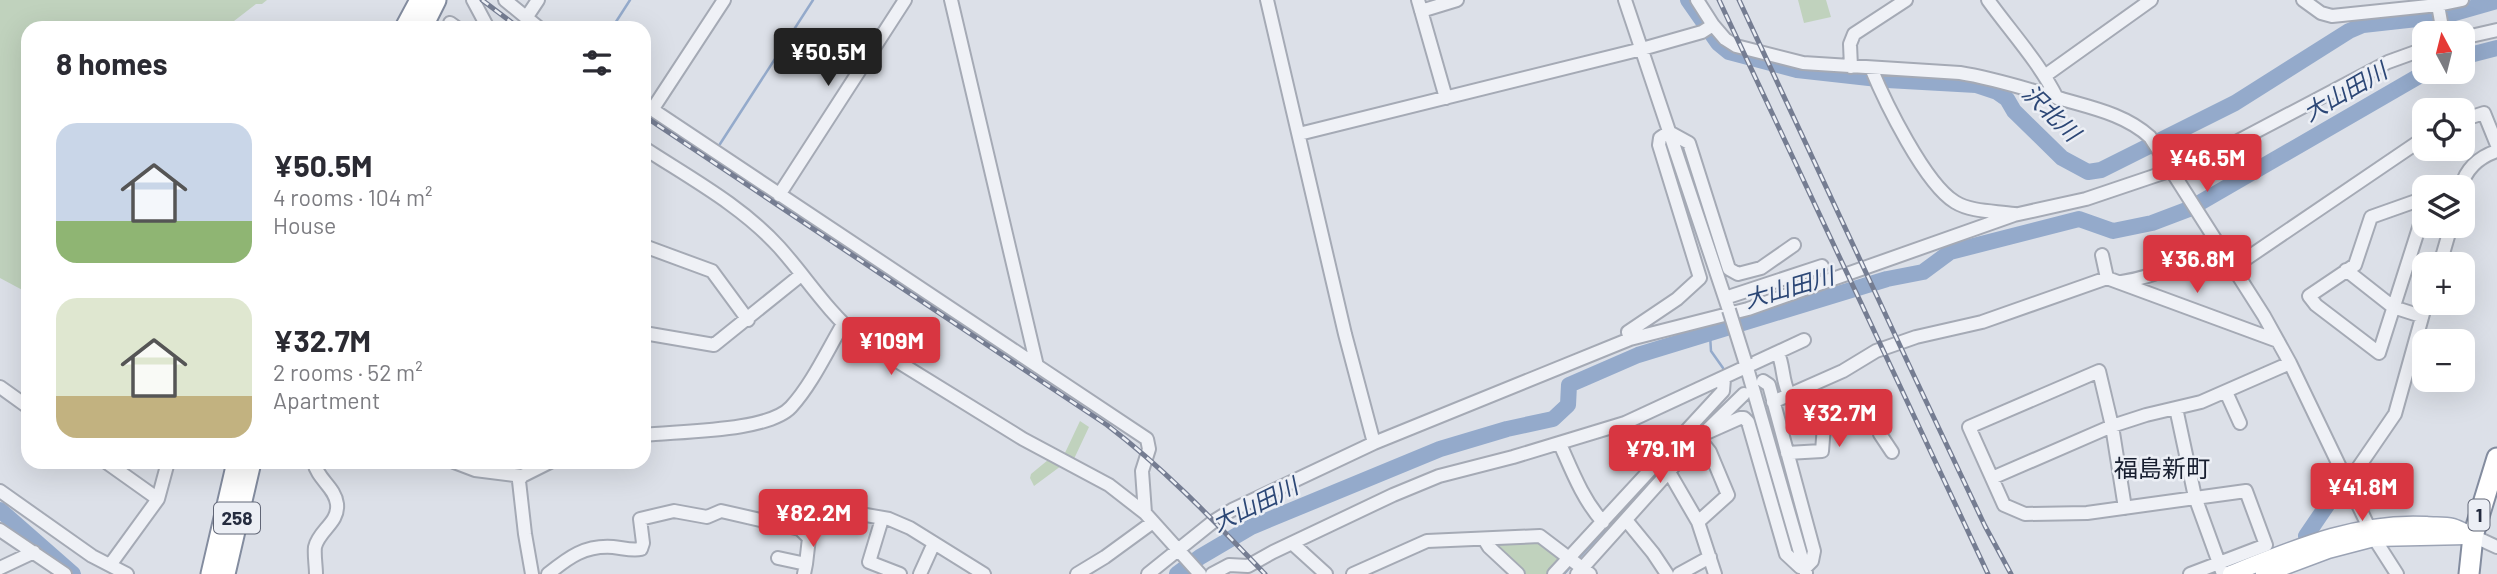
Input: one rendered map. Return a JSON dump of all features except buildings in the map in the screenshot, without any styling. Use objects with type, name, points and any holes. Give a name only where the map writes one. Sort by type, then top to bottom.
[{"type":"highway","points":[[409,21],[420,0]]},
{"type":"highway","points":[[426,21],[436,0]]},
{"type":"highway","name":"1","points":[[2469,574],[2473,536],[2497,458]]},
{"type":"highway","name":"258","points":[[211,574],[235,469]]},
{"type":"highway","name":"258","points":[[225,574],[249,469]]},
{"type":"main road","points":[[2231,574],[2290,550],[2336,536],[2372,533],[2473,536]]},
{"type":"main road","points":[[2264,574],[2372,533]]},
{"type":"street","points":[[473,0],[484,21]]},
{"type":"street","points":[[505,0],[530,21]]},
{"type":"street","points":[[526,18],[538,0]]},
{"type":"street","points":[[651,103],[723,0]]},
{"type":"street","points":[[779,195],[905,0]]},
{"type":"street","points":[[951,0],[1037,366]]},
{"type":"street","points":[[1267,0],[1345,334],[1374,443]]},
{"type":"street","points":[[1446,98],[1420,5],[1457,0]]},
{"type":"street","points":[[1625,0],[1746,363],[1806,571]]},
{"type":"street","points":[[1698,0],[1709,28],[1736,46],[1803,62],[1851,66],[1874,76],[1960,73],[1983,76],[2113,115],[2141,129],[2172,170],[2278,341],[2372,533],[2397,574]]},
{"type":"street","points":[[1851,66],[1851,38],[1854,34],[1906,0]]},
{"type":"street","points":[[1989,0],[2026,53],[2046,75],[2057,97]]},
{"type":"street","points":[[2046,75],[2151,0]]},
{"type":"street","points":[[2303,0],[2321,13],[2332,16],[2440,18],[2462,0]]},
{"type":"street","points":[[1299,134],[1642,49],[1709,28]]},
{"type":"street","points":[[2475,35],[2497,30]]},
{"type":"street","points":[[1148,574],[1180,552],[1214,521],[1232,510],[1374,443],[1630,339],[1748,309],[2014,215],[2086,199],[2172,170],[2236,142],[2388,62],[2412,53]]},
{"type":"street","points":[[1874,76],[1906,138],[1940,191],[1969,208],[2014,215]]},
{"type":"street","points":[[651,109],[1147,439],[1149,449],[1142,471],[1149,517]]},
{"type":"street","points":[[2475,116],[2484,113],[2497,145]]},
{"type":"street","points":[[1669,132],[1689,143],[1729,269],[1738,274],[1761,268],[1794,245]]},
{"type":"street","points":[[1630,339],[1628,332],[1677,299],[1700,278],[1659,145],[1660,138],[1669,132]]},
{"type":"street","points":[[2234,267],[2412,146]]},
{"type":"street","points":[[2467,175],[2477,161],[2497,151]]},
{"type":"street","points":[[651,153],[753,221],[780,248],[843,324],[891,359],[915,371],[1023,439],[1109,485],[1149,517],[1199,572]]},
{"type":"street","points":[[2412,202],[2371,216],[2355,265],[2309,296],[2316,305],[2379,353],[2415,238]]},
{"type":"street","points":[[2122,282],[2159,275],[2213,236]]},
{"type":"street","points":[[651,249],[712,271],[748,320]]},
{"type":"street","points":[[2102,255],[2107,278]]},
{"type":"street","points":[[1727,304],[1822,267]]},
{"type":"street","points":[[2346,270],[2393,307],[2421,316],[2395,414],[2347,484]]},
{"type":"street","points":[[651,334],[714,345],[802,275]]},
{"type":"street","points":[[1773,402],[1843,371],[1876,351],[1916,337],[1982,322],[2107,278],[2278,341]]},
{"type":"street","points":[[651,434],[771,421],[790,409],[801,395],[843,324]]},
{"type":"street","points":[[1212,574],[1229,565],[1248,566],[1373,503],[1439,476],[1625,423],[1724,379],[1746,363],[1778,353],[1804,340]]},
{"type":"street","points":[[1778,353],[1784,366],[1785,387],[1789,394]]},
{"type":"street","points":[[1992,478],[2112,426],[2226,393],[2290,363]]},
{"type":"street","points":[[2125,508],[2112,426],[2099,371],[1969,427],[2004,505],[2025,514],[2087,513],[2125,508],[2246,491],[2266,545],[2221,568],[2190,574]]},
{"type":"street","points":[[1578,566],[1603,522],[1723,391],[1724,379]]},
{"type":"street","points":[[1763,381],[1769,385],[1814,551],[1806,571]]},
{"type":"street","points":[[0,387],[21,402]]},
{"type":"street","points":[[2226,393],[2240,423]]},
{"type":"street","points":[[1554,574],[1578,566],[1626,520],[1744,394]]},
{"type":"street","points":[[2176,408],[2195,498],[2221,568]]},
{"type":"street","points":[[1787,453],[1822,451],[1824,426],[1877,417],[1880,434],[1892,452]]},
{"type":"street","points":[[1702,436],[1740,418],[1748,422],[1786,554],[1806,571]]},
{"type":"street","points":[[1689,429],[1702,436],[1728,495],[1698,522]]},
{"type":"street","points":[[1560,443],[1594,511],[1603,522]]},
{"type":"street","points":[[116,469],[158,499]]},
{"type":"street","points":[[110,565],[158,499],[166,469]]},
{"type":"street","points":[[316,574],[315,545],[338,511],[335,494],[317,469]]},
{"type":"street","points":[[472,469],[522,476]]},
{"type":"street","points":[[533,574],[519,481],[522,476],[536,469]]},
{"type":"street","points":[[1669,472],[1698,522],[1714,574]]},
{"type":"street","points":[[0,491],[92,555],[127,574]]},
{"type":"street","points":[[548,574],[579,551],[592,547],[641,549],[643,543],[640,519],[681,510],[707,517],[720,511],[800,529],[809,538],[805,569],[778,558]]},
{"type":"street","points":[[838,510],[910,528],[969,562],[984,574]]},
{"type":"street","points":[[1077,574],[1105,557],[1149,517]]},
{"type":"street","points":[[882,519],[869,562],[900,574]]},
{"type":"street","points":[[1626,520],[1667,574]]},
{"type":"street","points":[[0,530],[65,574]]},
{"type":"street","points":[[1353,574],[1418,543],[1540,536],[1578,566]]},
{"type":"street","points":[[2473,536],[2497,547]]},
{"type":"street","points":[[1484,539],[1518,574]]},
{"type":"street","points":[[920,574],[934,544]]},
{"type":"street","points":[[1293,544],[1326,574]]},
{"type":"street","points":[[0,568],[34,552]]},
{"type":"street","points":[[1679,574],[1710,558]]},
{"type":"green space","points":[[0,0],[267,0],[256,4],[234,21],[21,21],[21,289],[0,278]]},
{"type":"green space","points":[[1798,0],[1826,0],[1831,17],[1804,23]]},
{"type":"green space","points":[[1080,421],[1089,427],[1073,461],[1064,455]]},
{"type":"green space","points":[[1048,460],[1061,466],[1034,486],[1031,474]]},
{"type":"green space","points":[[1537,539],[1562,557],[1552,574],[1525,574],[1495,547],[1496,543]]},
{"type":"waterway","points":[[616,21],[630,0]]},
{"type":"waterway","points":[[720,144],[813,0]]},
{"type":"waterway","name":"沢北川","points":[[1688,0],[1718,43],[1729,52],[1797,70],[1887,80],[1976,85],[1997,92],[2007,99],[2014,111],[2062,158],[2088,172],[2101,170],[2235,103],[2349,31],[2363,25],[2444,16],[2497,1]]},
{"type":"waterway","name":"大山田川","points":[[2475,54],[2497,48]]},
{"type":"waterway","name":"大山田川","points":[[1177,574],[1251,527],[1440,449],[1507,429],[1553,419],[1568,405],[1569,385],[1638,355],[1887,279],[1923,272],[1950,252],[2079,219],[2113,231],[2152,223],[2189,209],[2412,80]]},
{"type":"waterway","points":[[1710,335],[1711,351],[1723,368]]},
{"type":"waterway","points":[[1578,559],[1690,438]]},
{"type":"waterway","points":[[2306,536],[2336,492]]},
{"type":"waterway","name":"大山田川","points":[[0,510],[73,574]]},
{"type":"waterway","points":[[1564,574],[1571,566]]},
{"type":"railway","points":[[482,0],[510,21]]},
{"type":"railway","points":[[1719,0],[1988,574]]},
{"type":"railway","points":[[1739,0],[1985,526],[2011,574]]},
{"type":"railway","points":[[651,121],[1107,425],[1169,478],[1265,574]]},
{"type":"district","name":"福島新町","points":[[2162,469]]}]
